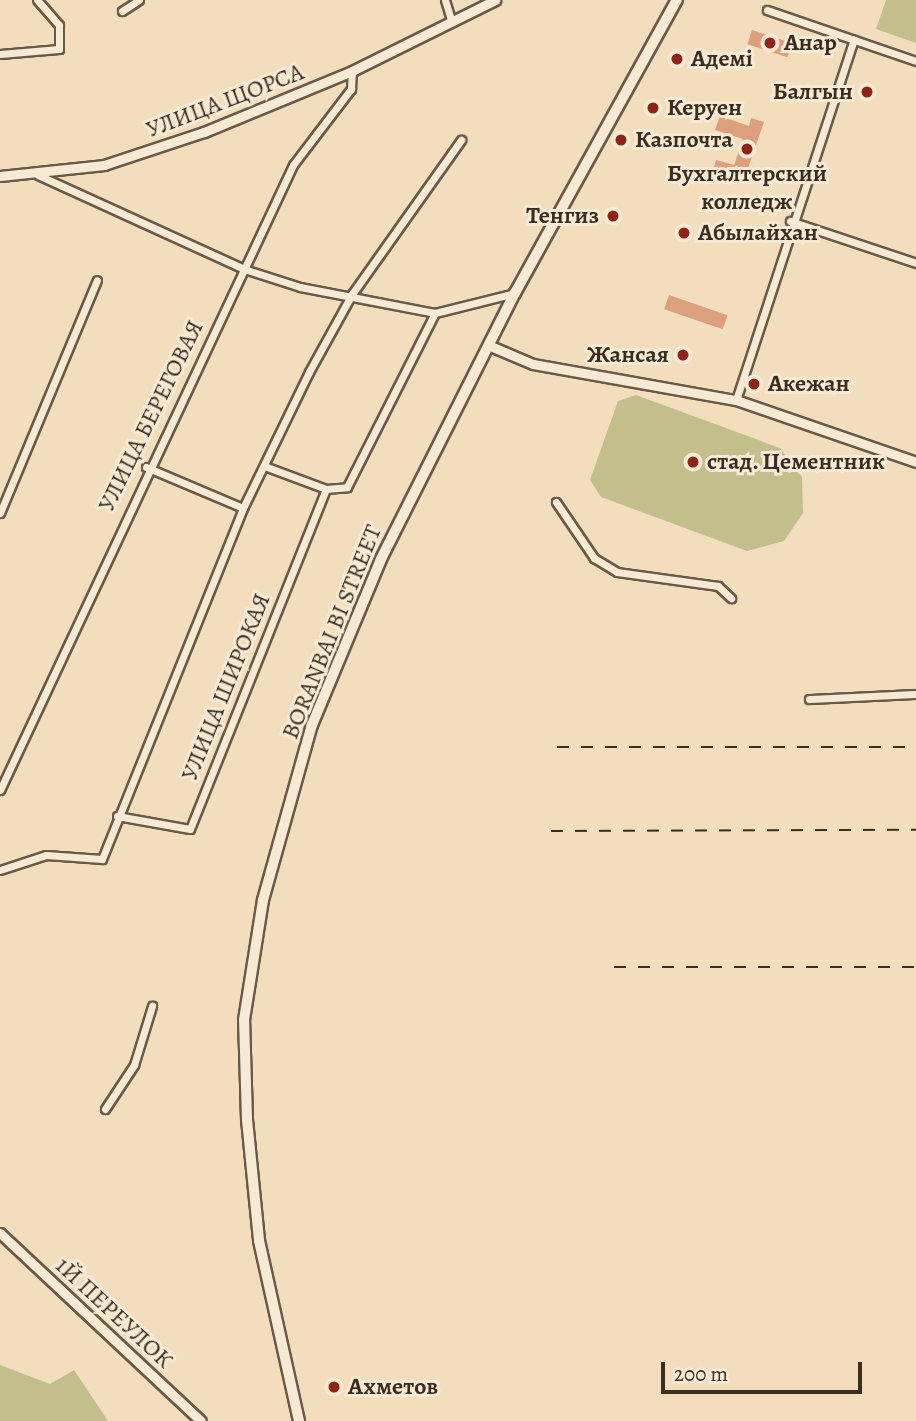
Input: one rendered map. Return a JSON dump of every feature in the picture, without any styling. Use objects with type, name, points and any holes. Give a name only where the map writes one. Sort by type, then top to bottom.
[{"type":"main road","name":"BORANBAI BI STREET","points":[[299,1421],[259,1240],[247,1119],[244,1020],[263,900],[312,725],[382,559],[515,293],[677,0]]},
{"type":"street","points":[[0,54],[59,49],[59,25],[37,0]]},
{"type":"street","points":[[122,11],[139,0]]},
{"type":"street","points":[[445,0],[452,20]]},
{"type":"street","name":"УЛИЦА ЩОРСА","points":[[0,176],[38,175],[127,158],[352,71],[495,0]]},
{"type":"street","points":[[767,10],[916,61]]},
{"type":"street","points":[[736,400],[790,220],[854,40]]},
{"type":"street","name":"УЛИЦА БЕРЕГОВАЯ","points":[[0,790],[146,467],[293,164],[351,89],[352,71]]},
{"type":"street","name":"УЛИЦА ШИРОКАЯ","points":[[0,870],[46,855],[102,859],[117,816],[150,748],[243,508],[267,467],[352,295],[461,140]]},
{"type":"street","points":[[38,175],[244,269],[300,287],[435,313],[515,293]]},
{"type":"street","points":[[790,220],[916,262]]},
{"type":"street","points":[[0,513],[97,281]]},
{"type":"street","points":[[267,467],[326,489],[347,487],[435,313]]},
{"type":"street","points":[[488,345],[533,364],[736,400],[916,462]]},
{"type":"street","points":[[146,467],[243,508]]},
{"type":"street","name":"УЛИЦА ШИРОКАЯ","points":[[117,816],[190,829],[326,489]]},
{"type":"street","points":[[556,502],[594,558],[617,572],[718,586],[731,598]]},
{"type":"street","points":[[808,699],[916,694]]},
{"type":"street","points":[[105,1109],[134,1065],[152,1006]]},
{"type":"street","name":"1Й ПЕРЕУЛОК","points":[[0,1233],[201,1421]]},
{"type":"shaded area","points":[[886,0],[916,0],[916,43],[876,29]]},
{"type":"shaded area","name":"стад. Цементник","points":[[636,395],[780,448],[802,477],[803,513],[784,541],[747,551],[601,497],[590,480],[618,401]]},
{"type":"shaded area","points":[[0,1365],[50,1384],[74,1370],[108,1421],[0,1421]]},
{"type":"building","name":"Анар","points":[[752,30],[792,43],[787,57],[747,44]]},
{"type":"building","name":"Бухгалтерский колледж","points":[[720,116],[749,126],[751,118],[764,122],[744,180],[713,170],[716,160],[734,165],[743,139],[715,130]]},
{"type":"building","points":[[669,295],[728,315],[723,329],[664,309]]},
{"type":"railway","points":[[557,747],[916,747]]},
{"type":"railway","points":[[551,831],[916,830]]},
{"type":"railway","points":[[614,967],[916,967]]},
{"type":"place","name":"Анар","points":[[770,43]]},
{"type":"place","name":"Адемi","points":[[677,59]]},
{"type":"place","name":"Балгын","points":[[867,92]]},
{"type":"place","name":"Керуен","points":[[653,108]]},
{"type":"place","name":"Казпочта","points":[[621,140]]},
{"type":"place","name":"Бухгалтерский колледж","points":[[747,149]]},
{"type":"place","name":"Тенгиз","points":[[613,216]]},
{"type":"place","name":"Абылайхан","points":[[684,233]]},
{"type":"place","name":"Жансая","points":[[683,355]]},
{"type":"place","name":"Акежан","points":[[754,384]]},
{"type":"place","name":"стад. Цементник","points":[[693,462]]},
{"type":"place","name":"Ахметов","points":[[334,1387]]}]
